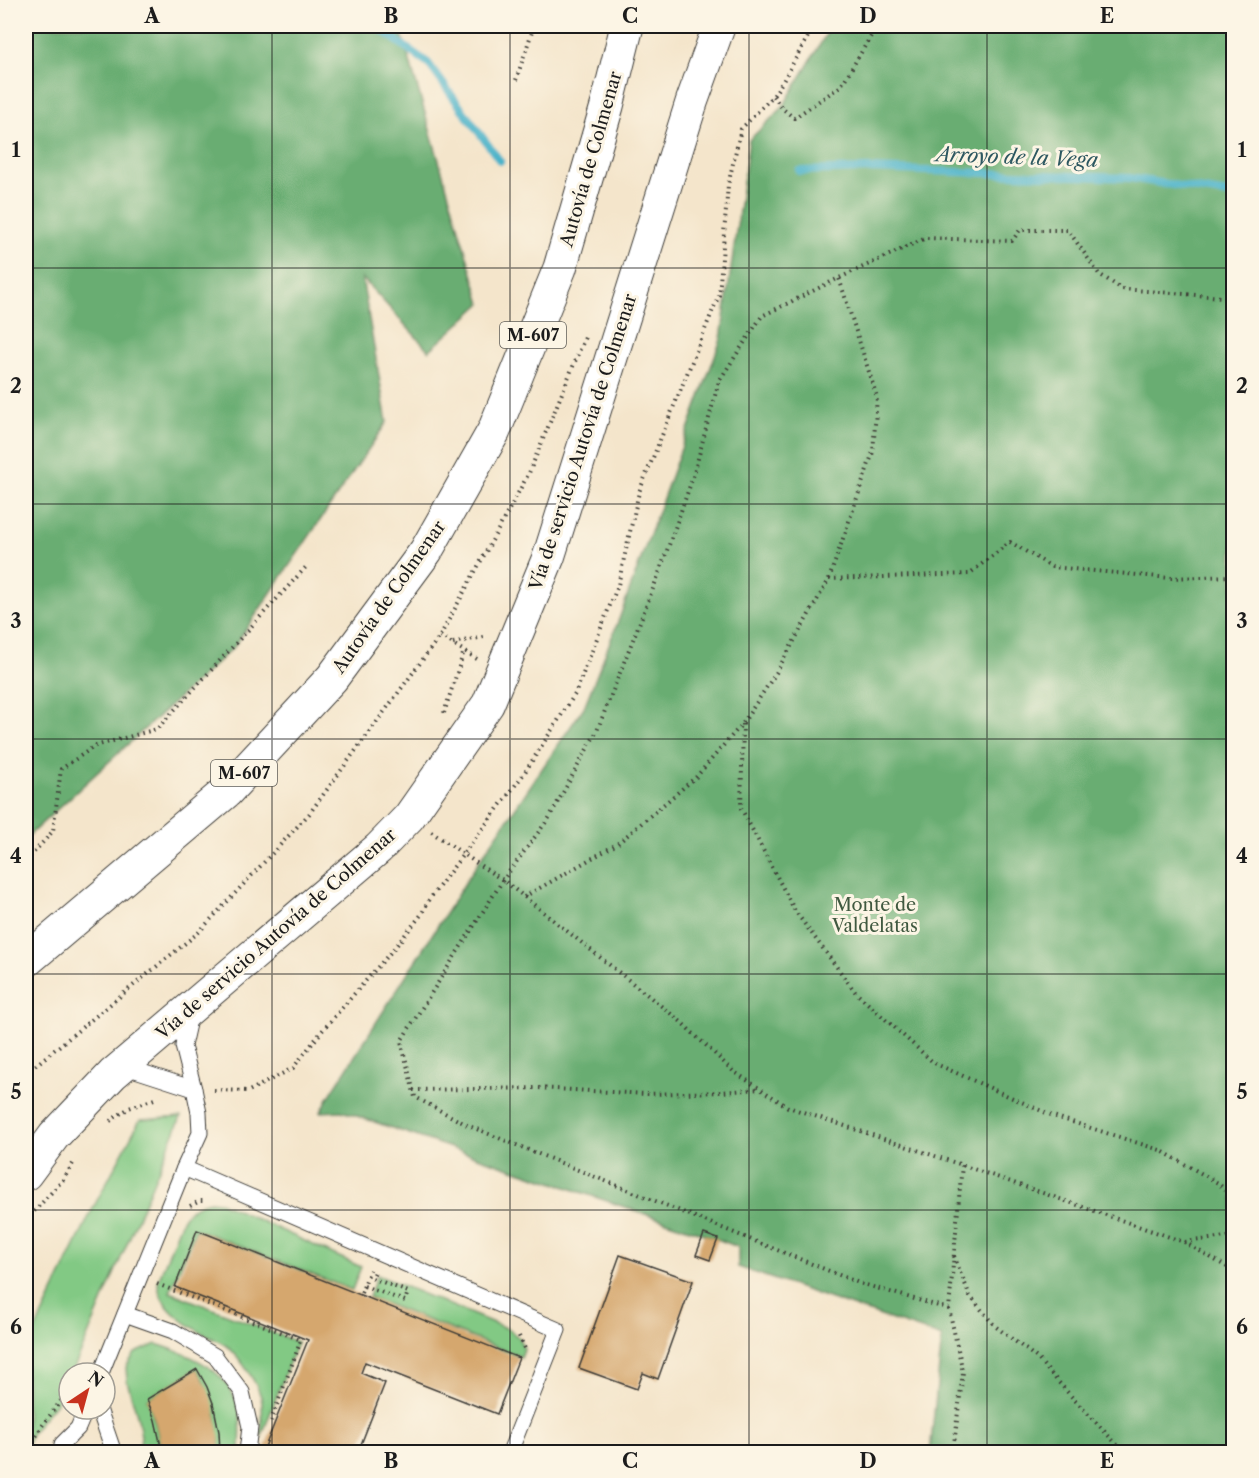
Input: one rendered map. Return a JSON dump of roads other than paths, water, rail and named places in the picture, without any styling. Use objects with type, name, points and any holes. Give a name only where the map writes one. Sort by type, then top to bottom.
[{"type":"highway","name":"Autovía de Colmenar","points":[[26,961],[225,792],[332,678],[426,550],[494,431],[560,268],[608,106],[627,26]]},
{"type":"street","name":"Vía de servicio Autovía de Colmenar","points":[[26,1174],[54,1136],[123,1066],[379,848],[409,817],[488,704],[549,556],[692,100],[719,26]]},
{"type":"lane","points":[[106,1361],[200,1133],[199,1113],[183,1047],[192,1008]]},
{"type":"lane","points":[[123,1066],[194,1089]]},
{"type":"lane","points":[[184,1168],[558,1330],[510,1452]]},
{"type":"lane","points":[[125,1314],[173,1331],[216,1356],[242,1392],[250,1427],[247,1452]]},
{"type":"lane","points":[[62,1452],[62,1444],[78,1428],[81,1421]]},
{"type":"lane","points":[[103,1421],[112,1452]]},
{"type":"waterway","points":[[376,26],[428,63],[500,161]]},
{"type":"waterway","name":"Arroyo de la Vega","points":[[799,171],[868,169],[1130,178],[1234,195]]},
{"type":"park label","name":"Monte de Valdelatas","points":[[875,915]]}]
